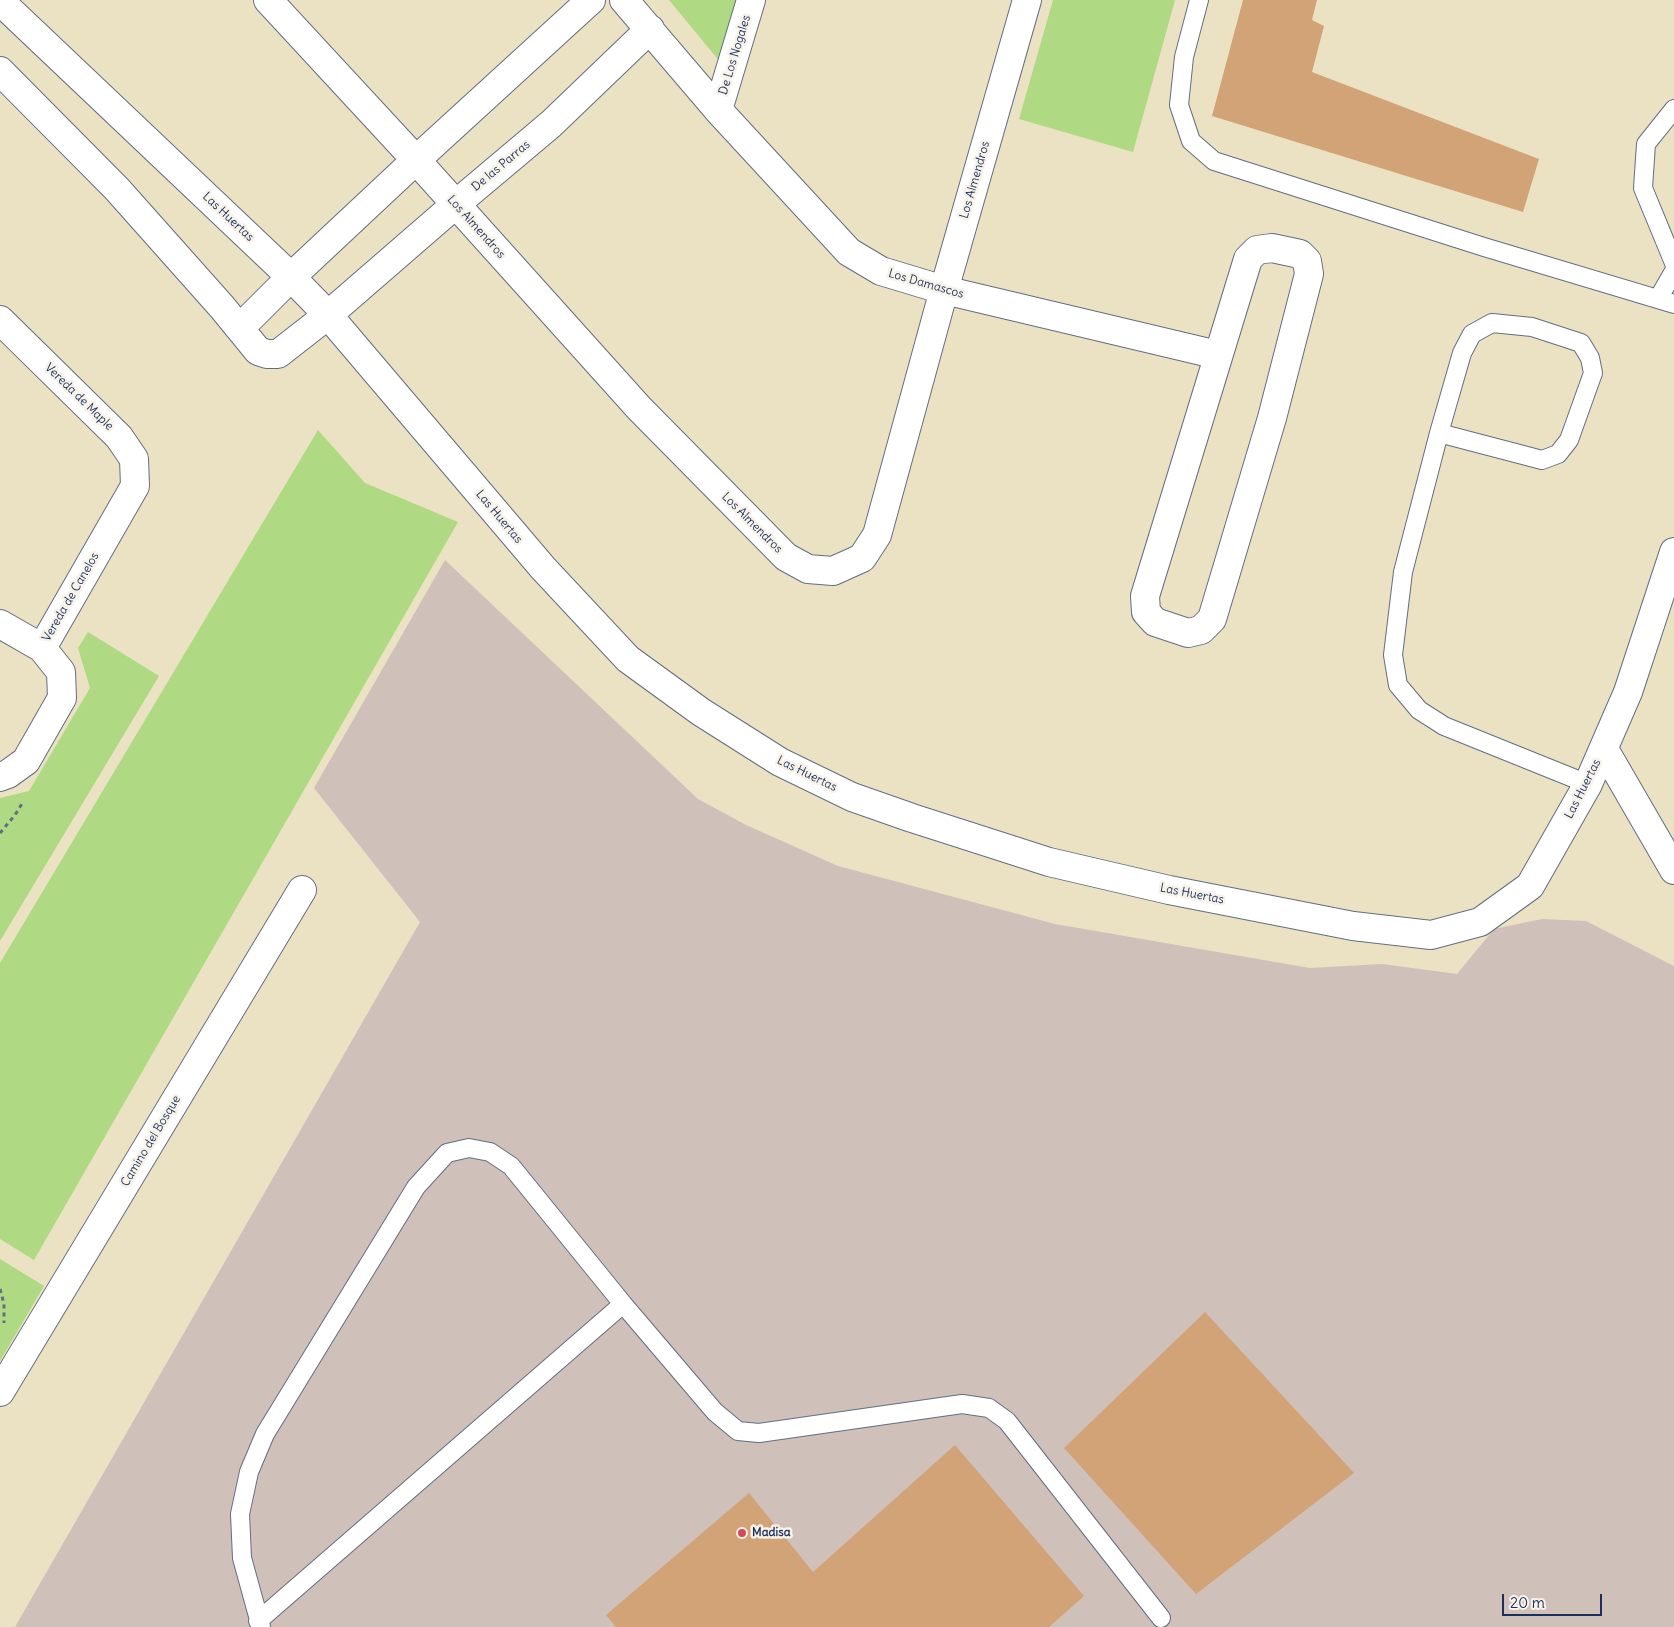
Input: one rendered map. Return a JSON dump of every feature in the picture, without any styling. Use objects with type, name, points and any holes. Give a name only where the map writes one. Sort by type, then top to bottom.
[{"type":"street","name":"Las Huertas","points":[[0,0],[292,277],[328,315],[543,568],[628,659],[701,712],[780,762],[852,797],[912,818],[1049,862],[1169,890],[1343,924],[1431,934],[1480,922],[1530,886],[1588,784],[1628,692],[1674,552]]},
{"type":"street","name":"Los Almendros","points":[[268,0],[416,160],[639,408],[786,557],[808,569],[833,571],[862,558],[877,535],[944,290],[1027,0]]},
{"type":"street","points":[[0,71],[117,189],[240,328],[416,160],[591,0]]},
{"type":"street","name":"Los Damascos","points":[[624,0],[718,110],[849,252],[881,271],[944,290],[1218,355]]},
{"type":"street","name":"De Los Nogales","points":[[718,110],[751,0]]},
{"type":"street","name":"De las Parras","points":[[240,328],[258,351],[267,354],[278,354],[328,315],[551,124],[650,29]]},
{"type":"street","points":[[1272,248],[1300,254],[1307,261],[1309,274],[1272,418],[1212,619],[1201,630],[1188,633],[1155,622],[1146,612],[1145,596],[1218,355],[1248,259],[1257,250],[1272,248]]},
{"type":"street","name":"Vereda de Maple","points":[[0,320],[119,437],[134,459],[135,486]]},
{"type":"street","name":"Vereda de Canelos","points":[[0,776],[8,774],[26,761],[62,698],[61,672],[42,648],[135,486]]},
{"type":"street","points":[[0,624],[42,648]]},
{"type":"street","points":[[1604,749],[1674,870]]},
{"type":"street","name":"Camino del Bosque","points":[[0,1392],[302,890]]},
{"type":"lane","points":[[1199,0],[1184,57],[1179,105],[1191,141],[1214,161],[1493,250],[1666,302],[1674,271]]},
{"type":"lane","points":[[1674,109],[1646,144],[1643,188],[1674,263]]},
{"type":"lane","points":[[1439,433],[1542,460],[1558,454],[1569,440],[1593,373],[1590,358],[1581,343],[1532,327],[1492,323],[1472,334],[1462,353],[1439,433],[1403,572],[1393,655],[1398,685],[1419,710],[1444,726],[1588,784]]},
{"type":"lane","points":[[623,1304],[260,1624],[242,1558],[240,1514],[249,1472],[265,1434],[416,1187],[447,1153],[469,1148],[490,1152],[511,1166],[623,1304],[716,1412],[738,1430],[759,1433],[962,1404],[989,1408],[1007,1421],[1161,1618]]},
{"type":"shaded area","name":"Madisa","points":[[445,560],[698,799],[746,825],[838,866],[1055,924],[1310,968],[1382,964],[1457,974],[1494,929],[1542,919],[1586,921],[1674,966],[1674,1627],[15,1627],[420,922],[314,788]]},
{"type":"green space","points":[[669,0],[738,0],[721,63]]},
{"type":"green space","points":[[1053,0],[1175,0],[1133,152],[1019,119]]},
{"type":"green space","points":[[318,430],[365,483],[458,522],[34,1260],[0,1239],[0,963]]},
{"type":"green space","points":[[88,632],[159,676],[0,941],[0,798],[29,791],[90,688],[78,648]]},
{"type":"green space","points":[[0,1259],[44,1286],[0,1361]]},
{"type":"building","points":[[1243,0],[1317,0],[1312,20],[1324,26],[1312,72],[1539,159],[1523,212],[1212,116]]},
{"type":"building","points":[[1205,1312],[1354,1473],[1196,1594],[1064,1448]]},
{"type":"building","points":[[955,1445],[1084,1596],[1049,1627],[616,1627],[606,1615],[749,1493],[813,1572]]},
{"type":"place","name":"Madisa","points":[[742,1533]]}]
